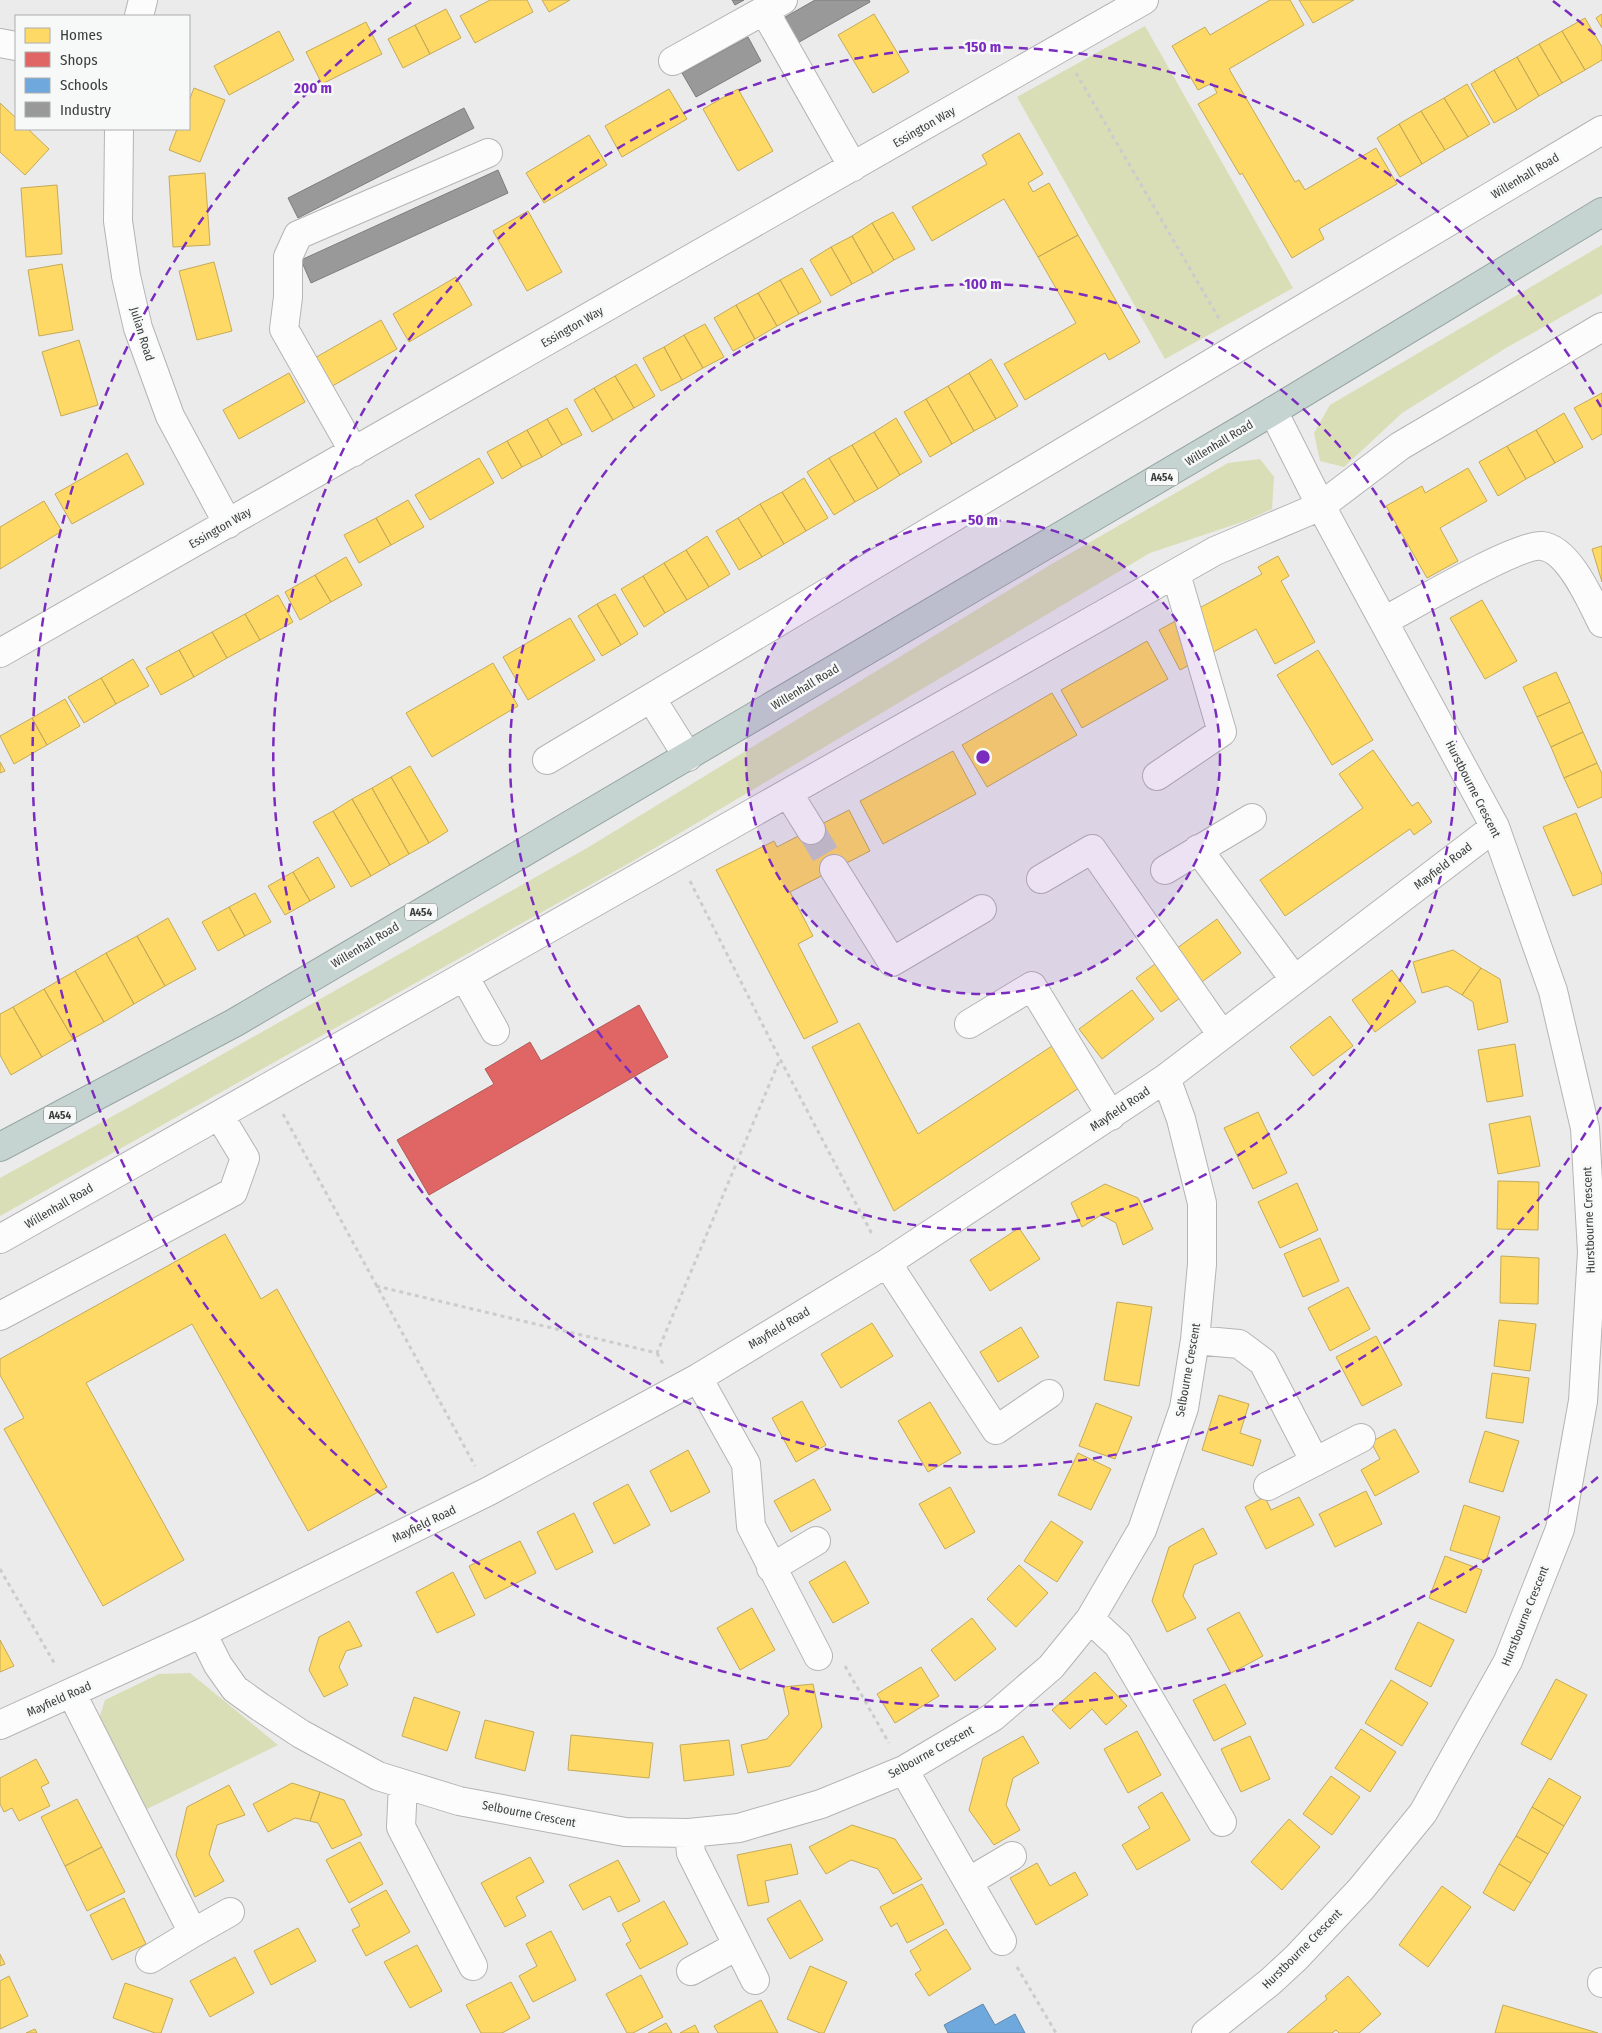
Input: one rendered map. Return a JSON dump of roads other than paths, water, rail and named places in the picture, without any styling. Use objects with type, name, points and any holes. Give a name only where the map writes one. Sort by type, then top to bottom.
[{"type":"highway","name":"Willenhall Road","points":[[0,1148],[234,1023],[1273,411],[1602,212]]},
{"type":"street","points":[[139,15],[143,0]]},
{"type":"street","name":"Essington Way","points":[[0,653],[1144,0]]},
{"type":"street","points":[[673,61],[773,5],[853,167]]},
{"type":"street","points":[[0,43],[15,46]]},
{"type":"street","name":"Julian Road","points":[[119,130],[118,221],[126,276],[138,328],[170,416],[228,524]]},
{"type":"street","name":"Willenhall Road","points":[[547,760],[1602,130]]},
{"type":"street","points":[[354,452],[284,329],[288,297],[288,258],[298,235],[488,154]]},
{"type":"street","name":"Willenhall Road","points":[[0,1239],[1215,551],[1321,506],[1400,446],[1602,326]]},
{"type":"street","name":"Hurstbourne Crescent","points":[[1206,2033],[1270,1982],[1296,1958],[1361,1889],[1424,1813],[1508,1661],[1560,1528],[1592,1402],[1592,1252],[1586,1128],[1553,991],[1495,827],[1321,506],[1273,411]]},
{"type":"street","points":[[1384,622],[1514,552],[1542,546],[1560,555],[1578,576],[1602,622]]},
{"type":"street","points":[[1157,776],[1222,732],[1176,574]]},
{"type":"street","points":[[651,698],[688,757]]},
{"type":"street","points":[[788,793],[811,830]]},
{"type":"street","points":[[1165,870],[1252,818]]},
{"type":"street","name":"Mayfield Road","points":[[0,1725],[202,1634],[490,1491],[698,1378],[887,1263],[1166,1078],[1495,827]]},
{"type":"street","points":[[1041,879],[1092,849],[1222,1035]]},
{"type":"street","points":[[1198,849],[1294,979]]},
{"type":"street","points":[[834,869],[892,962],[982,910]]},
{"type":"street","points":[[464,976],[495,1031]]},
{"type":"street","points":[[969,1024],[1032,986],[1111,1116]]},
{"type":"street","name":"Selbourne Crescent","points":[[202,1634],[218,1665],[235,1688],[247,1698],[309,1738],[378,1776],[459,1801],[625,1832],[689,1833],[739,1828],[821,1804],[904,1770],[993,1717],[1051,1667],[1090,1619],[1142,1530],[1184,1408],[1195,1340],[1202,1264],[1202,1204],[1181,1119],[1166,1078]]},
{"type":"street","points":[[0,1316],[233,1192],[245,1158],[219,1115]]},
{"type":"street","points":[[887,1263],[996,1430],[1049,1394]]},
{"type":"street","points":[[1195,1340],[1239,1344],[1263,1362],[1315,1462]]},
{"type":"street","points":[[698,1378],[746,1464],[751,1526],[770,1568],[818,1656]]},
{"type":"street","points":[[1268,1486],[1361,1438]]},
{"type":"street","points":[[770,1568],[816,1541]]},
{"type":"street","points":[[1090,1619],[1118,1645],[1222,1822]]},
{"type":"street","points":[[72,1694],[193,1933]]},
{"type":"street","points":[[904,1770],[1002,1941]]},
{"type":"street","points":[[403,1784],[401,1828],[473,1966]]},
{"type":"street","points":[[689,1833],[691,1853],[755,1980]]},
{"type":"street","points":[[968,1882],[1012,1856]]},
{"type":"street","points":[[150,1959],[230,1912]]},
{"type":"street","points":[[691,1971],[737,1946]]},
{"type":"tunnel","points":[[811,830],[834,869]]}]
